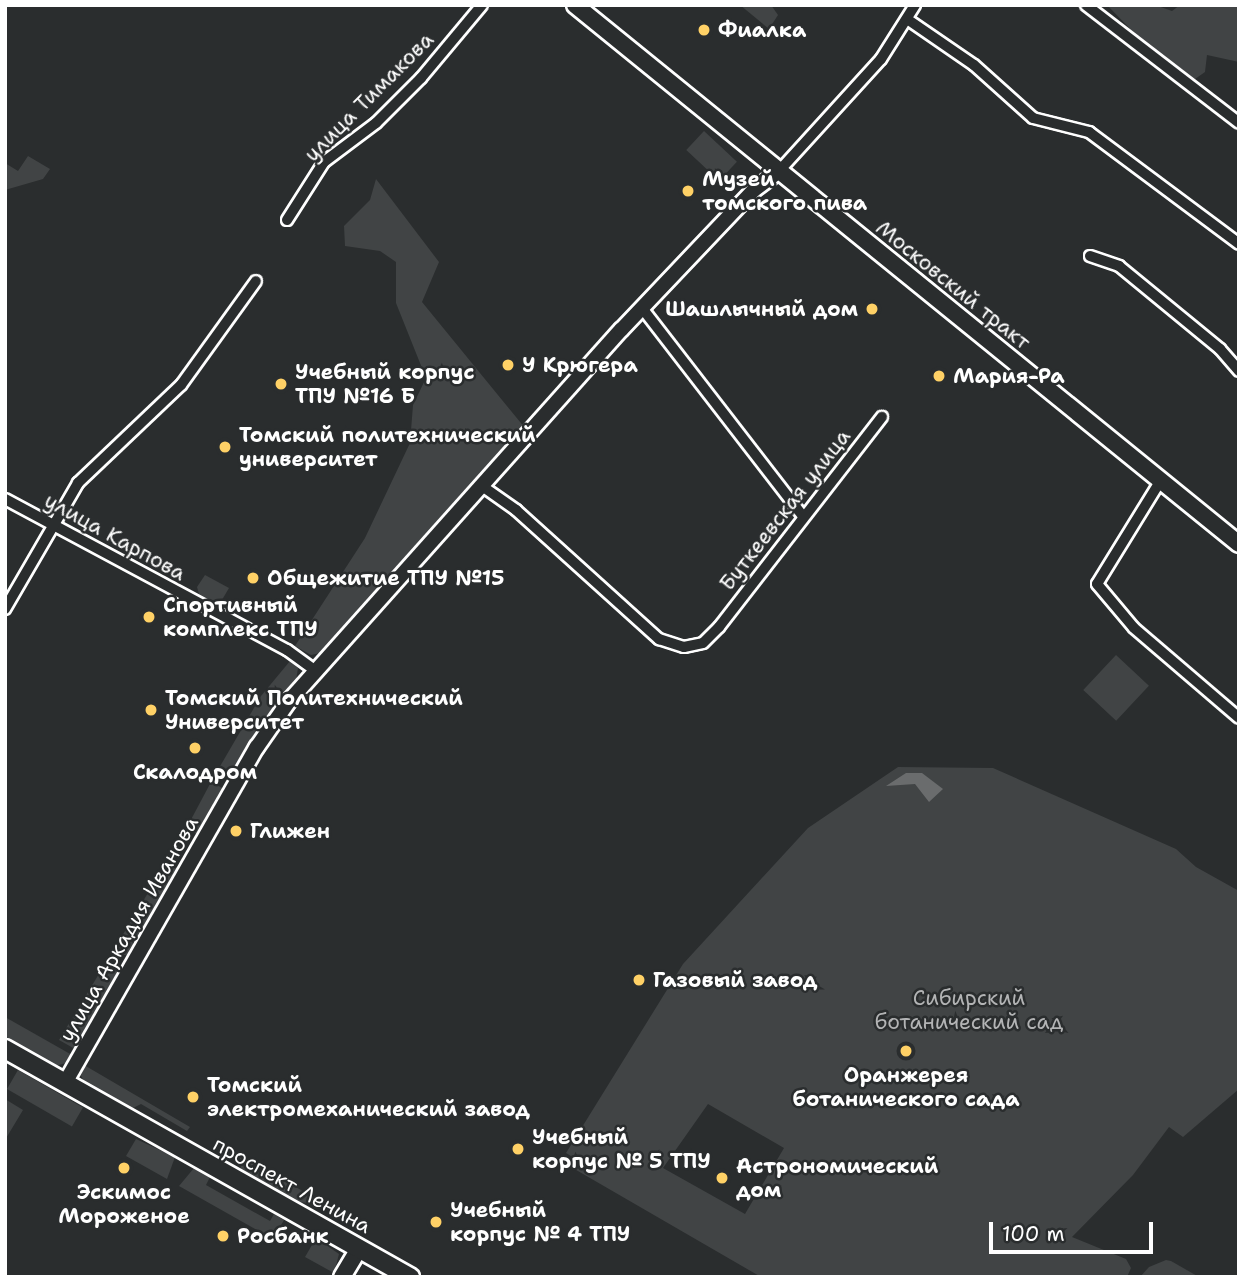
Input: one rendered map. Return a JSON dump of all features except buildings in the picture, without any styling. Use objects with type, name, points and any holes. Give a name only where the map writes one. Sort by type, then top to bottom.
[{"type":"main road","name":"Московский тракт","points":[[575,5],[1239,544]]},
{"type":"main road","name":"проспект Ленина","points":[[5,1049],[410,1277]]},
{"type":"main road","points":[[342,1277],[359,1249]]},
{"type":"street","name":"улица Тимакова","points":[[287,220],[324,162],[403,96],[482,5]]},
{"type":"street","points":[[1086,5],[1239,123]]},
{"type":"street","name":"улица Аркадия Иванова","points":[[65,1083],[257,747],[315,670],[642,308],[754,190],[779,171],[881,59],[913,6]]},
{"type":"street","points":[[907,19],[974,65],[1033,118],[1089,132],[1239,244]]},
{"type":"street","points":[[1090,256],[1119,266],[1220,349],[1239,371]]},
{"type":"street","points":[[5,609],[78,483],[181,385],[256,281]]},
{"type":"street","points":[[642,308],[802,515]]},
{"type":"street","name":"Буткеевская улица","points":[[481,486],[516,510],[659,639],[684,647],[703,643],[719,627],[802,515],[882,416]]},
{"type":"street","points":[[1161,480],[1097,584],[1134,628],[1239,718]]},
{"type":"street","name":"улица Карпова","points":[[5,499],[315,670]]},
{"type":"green space","points":[[740,5],[771,5],[778,15],[769,29]]},
{"type":"green space","points":[[1107,5],[1155,5],[1172,11],[1180,5],[1239,5],[1239,62],[1207,55],[1205,72],[1195,79],[1139,38]]},
{"type":"green space","points":[[704,131],[737,162],[719,181],[686,150]]},
{"type":"green space","points":[[28,156],[50,169],[43,179],[5,190],[5,163],[18,171]]},
{"type":"green space","points":[[376,179],[439,262],[422,302],[525,428],[343,631],[320,653],[311,655],[295,646],[365,538],[410,443],[413,405],[426,378],[396,303],[396,262],[380,251],[345,246],[344,226],[370,200]]},
{"type":"green space","points":[[205,575],[229,588],[219,605],[199,594],[197,587]]},
{"type":"green space","points":[[1116,655],[1149,686],[1116,721],[1083,690]]},
{"type":"green space","points":[[290,661],[298,668],[296,680],[232,776],[219,768],[261,696]]},
{"type":"green space","name":"Сибирский ботанический сад","points":[[898,767],[993,768],[1176,849],[1196,867],[1239,891],[1239,1089],[1183,1137],[1169,1127],[1133,1175],[1072,1237],[1126,1259],[1131,1268],[1127,1277],[761,1277],[571,1167],[576,1159],[566,1153],[683,964],[808,828]],"holes":[[[708,1104],[784,1148],[745,1214],[663,1168]]]},
{"type":"green space","points":[[211,782],[224,789],[199,836],[186,829]]},
{"type":"green space","points":[[166,863],[178,869],[129,955],[113,951]]},
{"type":"green space","points":[[108,959],[119,972],[75,1049],[59,1040]]},
{"type":"green space","points":[[5,1017],[72,1055],[66,1063],[55,1066],[5,1038]]},
{"type":"green space","points":[[84,1065],[190,1127],[187,1131],[141,1104],[129,1110],[86,1085],[81,1076]]},
{"type":"green space","points":[[18,1070],[83,1108],[72,1127],[7,1089]]},
{"type":"green space","points":[[5,1099],[23,1110],[5,1140]]},
{"type":"green space","points":[[136,1139],[175,1157],[167,1179],[126,1156]]},
{"type":"green space","points":[[240,1155],[313,1197],[309,1203],[297,1202],[241,1171]]},
{"type":"green space","points":[[194,1168],[210,1177],[206,1185],[270,1221],[274,1214],[284,1220],[273,1239],[179,1186]]},
{"type":"green space","points":[[316,1238],[339,1254],[334,1273],[305,1257]]},
{"type":"green space","points":[[1166,1260],[1199,1277],[1140,1277],[1149,1267]]},
{"type":"shaded area","points":[[906,773],[922,773],[943,789],[929,802],[915,784],[886,786]]},
{"type":"place","name":"Фиалка","points":[[704,30]]},
{"type":"place","name":"Музей томского пива","points":[[688,191]]},
{"type":"place","name":"Шашлычный дом","points":[[872,309]]},
{"type":"place","name":"У Крюгера","points":[[508,365]]},
{"type":"place","name":"Мария-Ра","points":[[939,376]]},
{"type":"place","name":"Учебный корпус ТПУ №16 Б","points":[[281,384]]},
{"type":"place","name":"Томский политехнический университет","points":[[225,447]]},
{"type":"place","name":"Общежитие ТПУ №15","points":[[253,578]]},
{"type":"place","name":"Спортивный комплекс ТПУ","points":[[149,617]]},
{"type":"place","name":"Томский Политехнический Университет","points":[[151,710]]},
{"type":"place","name":"Скалодром","points":[[195,748]]},
{"type":"place","name":"Глижен","points":[[236,831]]},
{"type":"place","name":"Газовый завод","points":[[639,980]]},
{"type":"place","name":"Оранжерея ботанического сада","points":[[906,1051]]},
{"type":"place","name":"Томский электромеханический завод","points":[[193,1097]]},
{"type":"place","name":"Учебный корпус № 5 ТПУ","points":[[518,1149]]},
{"type":"place","name":"Эскимос Мороженое","points":[[124,1168]]},
{"type":"place","name":"Астрономический дом","points":[[722,1178]]},
{"type":"place","name":"Учебный корпус № 4 ТПУ","points":[[436,1222]]},
{"type":"place","name":"Росбанк","points":[[223,1236]]}]
